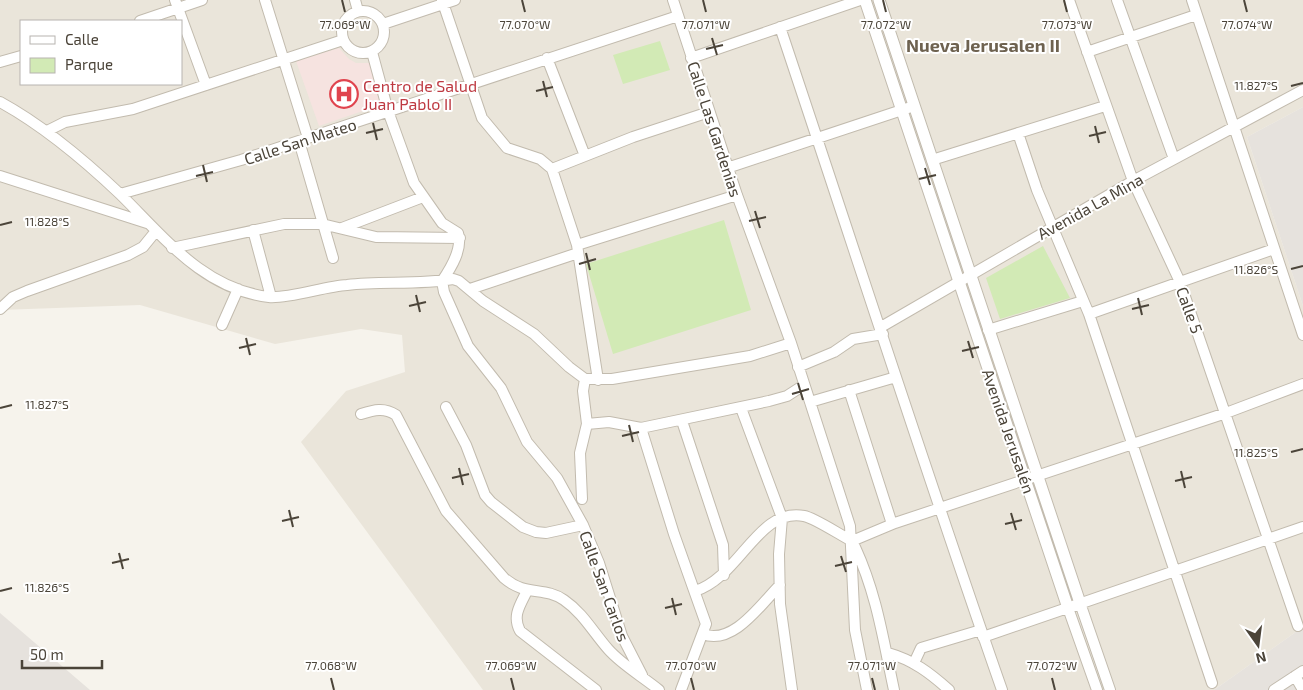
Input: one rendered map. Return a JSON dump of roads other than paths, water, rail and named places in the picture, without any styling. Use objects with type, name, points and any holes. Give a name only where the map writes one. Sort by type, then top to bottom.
[{"type":"street","points":[[142,20],[176,4],[202,0]]},
{"type":"street","points":[[265,0],[284,60],[322,224],[333,258]]},
{"type":"street","points":[[354,0],[358,11]]},
{"type":"street","points":[[383,24],[442,2],[455,0]]},
{"type":"street","name":"Calle Las Gardenias","points":[[673,0],[736,195],[791,343],[846,509],[852,541],[855,630],[866,690]]},
{"type":"street","points":[[691,58],[860,0]]},
{"type":"street","name":"Avenida Jerusalén","points":[[865,0],[958,280],[1031,479],[1080,603],[1110,690]]},
{"type":"street","name":"Avenida Jerusalén","points":[[879,0],[988,330],[1068,608],[1097,690]]},
{"type":"street","name":"Calle 5","points":[[1069,0],[1133,181],[1180,282],[1298,626]]},
{"type":"street","points":[[1117,0],[1174,159]]},
{"type":"street","points":[[1192,0],[1303,335]]},
{"type":"street","points":[[442,2],[468,84],[482,118],[495,136],[507,148],[540,159],[552,169],[578,249],[598,380]]},
{"type":"street","points":[[176,4],[182,20]]},
{"type":"street","points":[[358,11],[373,13],[383,24],[383,40],[372,52],[363,54],[355,52],[343,40],[342,33],[346,19],[358,11]]},
{"type":"street","points":[[1087,52],[1196,15]]},
{"type":"street","name":"Calle San Mateo","points":[[120,194],[205,172],[678,16]]},
{"type":"street","points":[[182,20],[206,85]]},
{"type":"street","points":[[780,26],[1002,690]]},
{"type":"street","points":[[47,131],[65,122],[133,109],[343,40]]},
{"type":"street","points":[[372,52],[388,111],[409,172],[423,197],[442,222],[458,233],[460,238],[451,267],[442,281]]},
{"type":"street","points":[[0,62],[20,56]]},
{"type":"street","points":[[547,58],[585,156]]},
{"type":"street","name":"Avenida La Mina","points":[[882,330],[958,280],[1133,181],[1303,90]]},
{"type":"street","points":[[0,102],[47,131],[120,194],[172,248],[196,267],[238,289],[271,297],[346,285],[453,279],[529,330],[569,367],[585,379],[598,380],[750,356],[791,343]]},
{"type":"street","points":[[727,168],[914,106]]},
{"type":"street","points":[[932,160],[1105,106]]},
{"type":"street","points":[[552,169],[709,112]]},
{"type":"street","points":[[1018,133],[1052,227],[1089,314],[1131,445],[1212,683]]},
{"type":"street","points":[[0,176],[153,228]]},
{"type":"street","points":[[470,289],[578,249],[736,195]]},
{"type":"street","points":[[342,228],[423,197]]},
{"type":"street","points":[[172,248],[284,224],[322,224],[376,237],[460,238]]},
{"type":"street","points":[[0,309],[13,297],[27,291],[128,255],[143,247],[153,228]]},
{"type":"street","points":[[253,230],[271,297]]},
{"type":"street","points":[[1089,314],[1274,249]]},
{"type":"street","name":"Calle San Carlos","points":[[442,281],[444,292],[468,346],[501,388],[528,442],[557,478],[583,524],[599,563],[622,636],[642,675]]},
{"type":"street","points":[[222,325],[238,289]]},
{"type":"street","points":[[988,330],[1083,301]]},
{"type":"street","points":[[798,367],[834,352],[853,339],[882,330]]},
{"type":"street","points":[[810,402],[896,377]]},
{"type":"street","points":[[582,499],[580,453],[587,424],[583,391],[585,379]]},
{"type":"street","points":[[852,541],[892,524],[1226,413],[1303,384]]},
{"type":"street","points":[[587,424],[609,422],[641,428],[741,408],[787,396],[804,385]]},
{"type":"street","points":[[849,390],[892,524]]},
{"type":"street","points":[[446,406],[466,445],[484,495],[490,502],[523,527],[536,532],[546,533],[583,524]]},
{"type":"street","points":[[741,408],[782,518],[780,586],[783,640],[792,690]]},
{"type":"street","points":[[361,414],[380,409],[390,411],[396,415],[450,516],[504,578],[514,586],[527,591],[551,593],[564,600],[586,620],[616,658],[642,675],[659,690]]},
{"type":"street","points":[[682,420],[723,545],[724,575]]},
{"type":"street","points":[[641,428],[674,534],[706,624],[704,634],[681,690]]},
{"type":"street","points":[[695,591],[712,584],[724,575],[760,532],[772,522],[782,518],[805,516],[852,541],[865,569],[888,653],[894,690]]},
{"type":"street","points":[[914,663],[921,648],[982,634],[1068,608],[1303,527]]},
{"type":"street","points":[[704,634],[714,638],[726,634],[741,625],[780,586]]},
{"type":"street","points":[[527,591],[516,617],[516,623],[520,631],[596,690]]},
{"type":"street","points":[[888,653],[914,663],[949,690]]},
{"type":"street","points":[[1274,690],[1299,674],[1303,690]]},
{"type":"place","name":"Centro de Salud Juan Pablo II","points":[[344,94]]},
{"type":"district","name":"Nueva Jerusalen II","points":[[983,45]]}]
